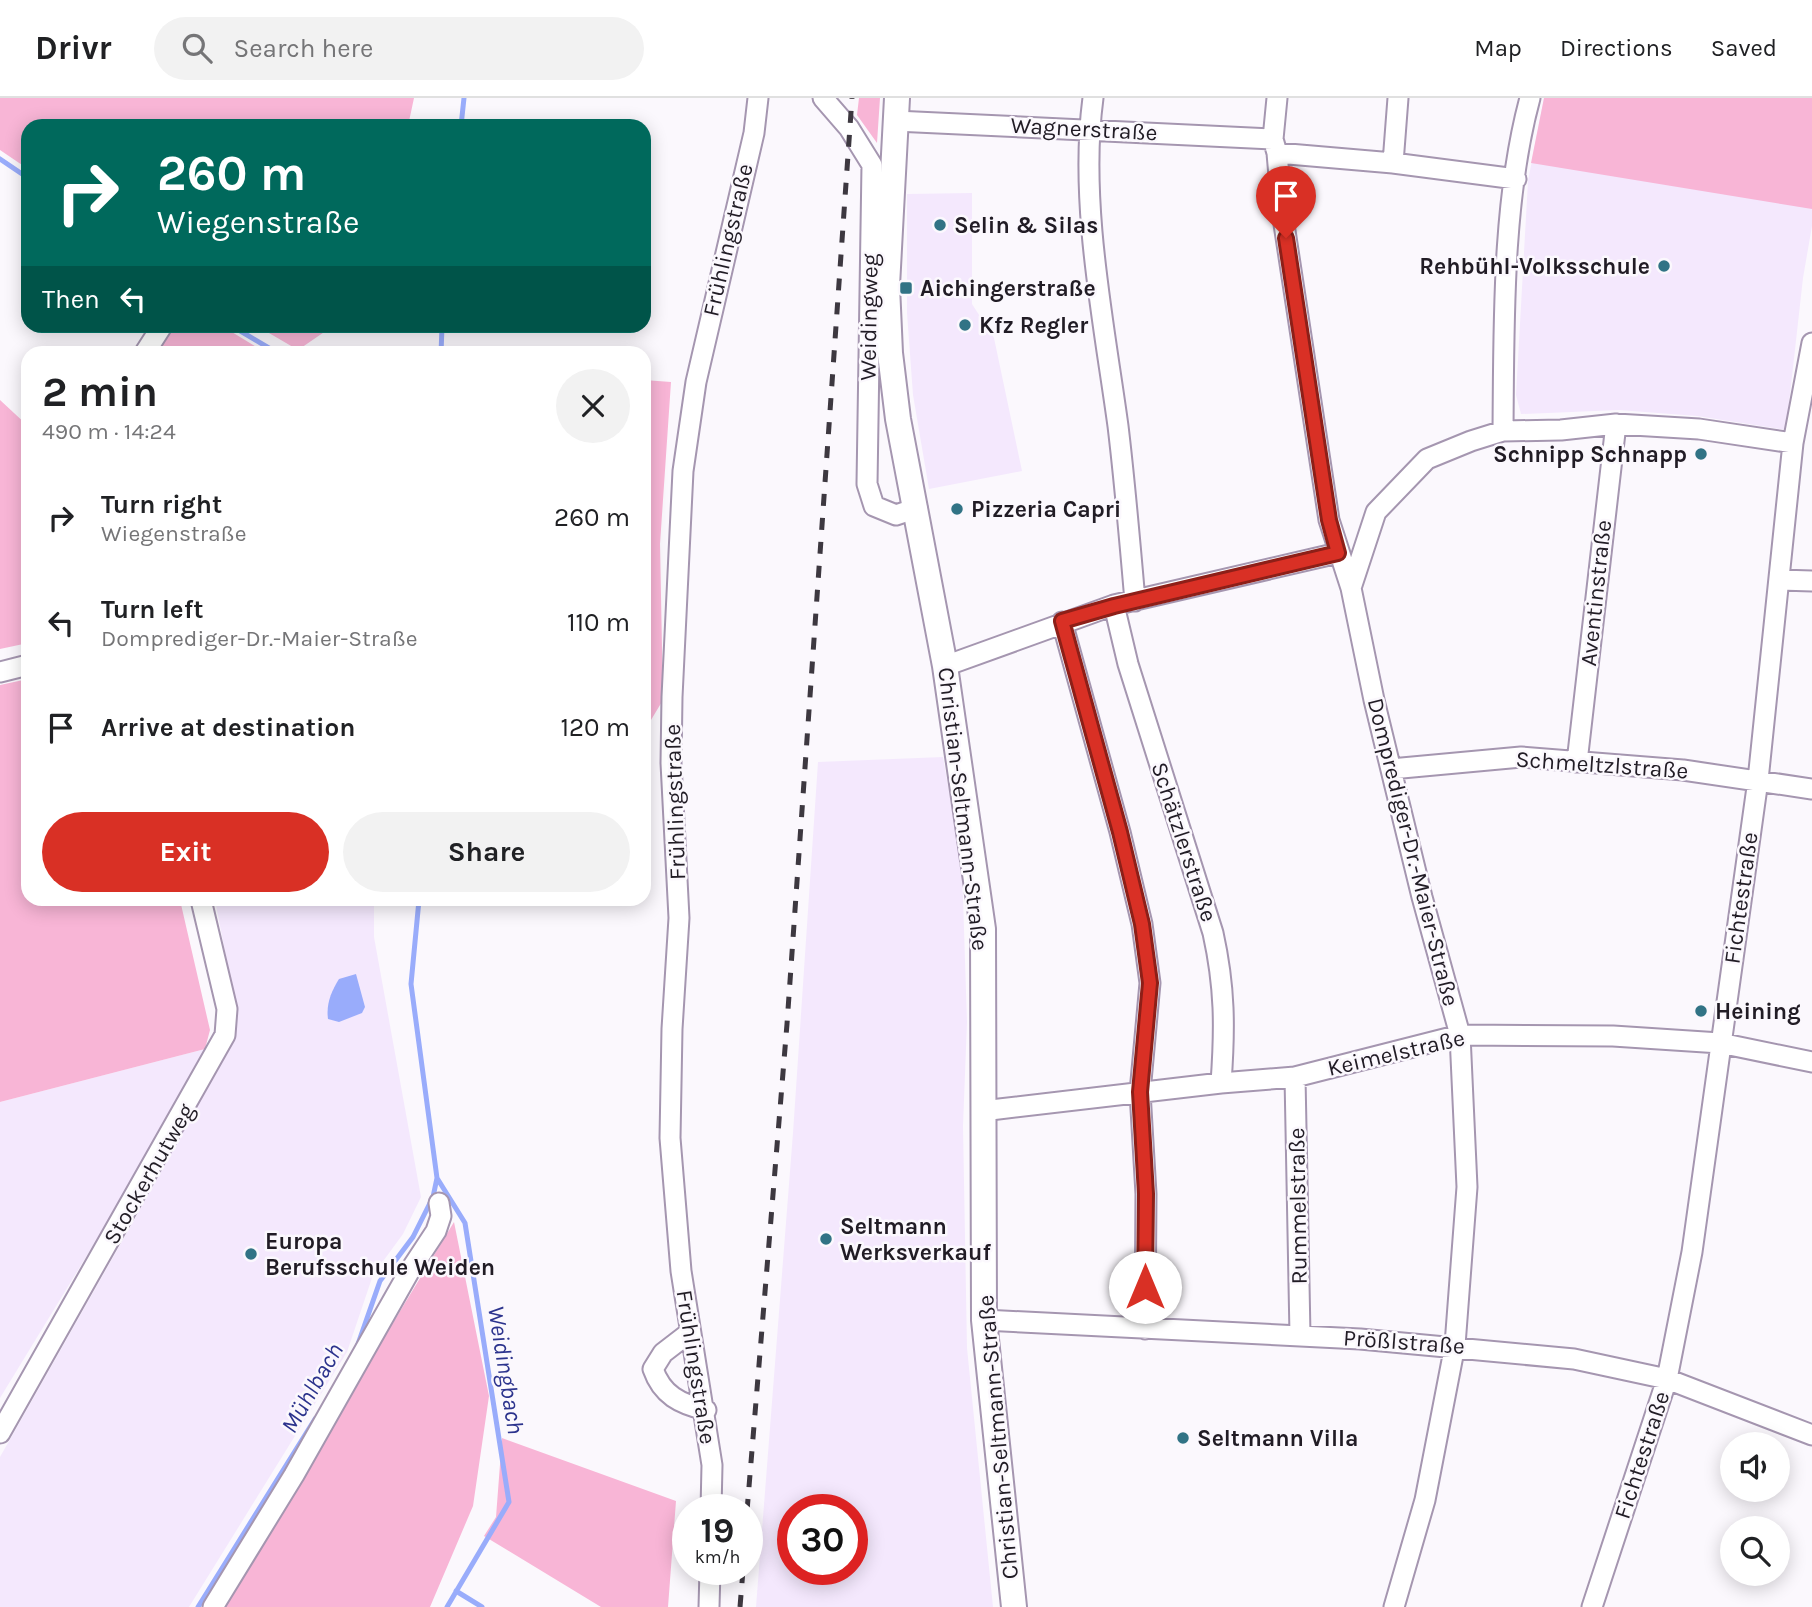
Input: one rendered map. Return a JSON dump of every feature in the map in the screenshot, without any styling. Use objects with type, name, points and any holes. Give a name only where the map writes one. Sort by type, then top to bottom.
[{"type":"main road","name":"Christian-Seltmann-Straße","points":[[896,109],[887,286],[890,354],[898,419],[945,666],[983,929],[984,1320],[1014,1607]]},
{"type":"street","name":"Frühlingstraße","points":[[711,1494],[712,1465],[706,1410],[689,1333],[670,1138],[672,1029],[679,918],[671,751],[683,471],[696,382],[754,133],[758,98]]},
{"type":"street","name":"Weidingweg","points":[[823,98],[849,128],[872,165],[867,484],[874,506],[896,515],[916,508]]},
{"type":"street","points":[[1093,98],[1089,128],[1100,307],[1118,428],[1135,601]]},
{"type":"street","name":"Domprediger-Dr.-Maier-Straße","points":[[1277,98],[1275,146],[1282,211],[1329,520],[1351,588],[1425,911],[1460,1035],[1467,1187],[1455,1345],[1425,1500],[1394,1607]]},
{"type":"street","points":[[1393,163],[1398,98]]},
{"type":"street","points":[[1503,431],[1506,283],[1519,137],[1530,98]]},
{"type":"street","name":"Wagnerstraße","points":[[896,109],[1275,146],[1516,178]]},
{"type":"street","name":"Fichtestraße","points":[[1591,1607],[1667,1379],[1692,1252],[1758,780],[1793,443],[1812,343]]},
{"type":"street","points":[[1351,588],[1376,512],[1427,459],[1503,431],[1561,430],[1616,424],[1699,429],[1793,443]]},
{"type":"street","name":"Aventinstraße","points":[[1577,762],[1616,424]]},
{"type":"street","points":[[945,666],[1062,621],[1114,606],[1338,553]]},
{"type":"street","points":[[1780,580],[1812,581]]},
{"type":"street","name":"Schätzlerstraße","points":[[1114,606],[1128,664],[1219,956],[1226,1020],[1221,1083]]},
{"type":"street","points":[[1062,621],[1142,924],[1150,983],[1140,1092],[1146,1194],[1145,1329]]},
{"type":"street","points":[[0,672],[21,667]]},
{"type":"street","name":"Schmeltzlstraße","points":[[1391,769],[1521,757],[1683,770],[1812,789]]},
{"type":"street","name":"Stockerhutweg","points":[[0,1433],[225,1035],[227,1009],[202,906]]},
{"type":"street","name":"Keimelstraße","points":[[982,1111],[1295,1077],[1387,1051],[1460,1035],[1613,1036],[1720,1043],[1812,1062]]},
{"type":"street","name":"Rummelstraße","points":[[1295,1077],[1300,1335]]},
{"type":"street","points":[[213,1607],[313,1442],[409,1272],[436,1231],[441,1216],[439,1203]]},
{"type":"street","name":"Prößlstraße","points":[[984,1320],[1455,1345],[1574,1359],[1667,1379],[1812,1435]]},
{"type":"street","points":[[689,1333],[663,1353],[653,1369],[658,1384],[682,1405],[706,1410]]},
{"type":"street","points":[[709,1607],[710,1585]]},
{"type":"shaded area","points":[[0,98],[414,98],[410,119],[21,119],[21,164],[0,150]]},
{"type":"shaded area","points":[[859,98],[880,98],[877,143],[857,115]]},
{"type":"shaded area","name":"Rehbühl-Volksschule","points":[[1544,98],[1812,98],[1812,226],[1803,278],[1786,430],[1697,416],[1619,410],[1521,414],[1516,395],[1528,181]]},
{"type":"shaded area","points":[[1544,98],[1812,98],[1812,209],[1531,163]]},
{"type":"shaded area","points":[[972,193],[972,304],[994,338],[1022,471],[929,489],[913,395],[907,313],[907,194]]},
{"type":"shaded area","points":[[164,333],[233,333],[255,346],[154,346]]},
{"type":"shaded area","points":[[269,333],[323,333],[304,346],[291,346]]},
{"type":"shaded area","points":[[651,381],[671,382],[660,544],[663,700],[651,720]]},
{"type":"shaded area","points":[[0,400],[21,420],[21,644],[0,649]]},
{"type":"shaded area","points":[[21,680],[21,906],[181,906],[210,1030],[205,1049],[0,1102],[0,685]]},
{"type":"shaded area","points":[[943,757],[962,867],[967,1022],[963,1126],[967,1348],[993,1607],[756,1607],[758,1585],[763,1585],[763,1517],[818,762]]},
{"type":"shaded area","name":"Europa Berufsschule Weiden","points":[[216,906],[374,906],[374,937],[421,1197],[403,1234],[373,1275],[347,1352],[189,1607],[0,1607],[0,1457],[142,1206],[231,1040],[233,993]]},
{"type":"shaded area","points":[[205,1049],[183,1098],[0,1398],[0,1102]]},
{"type":"shaded area","points":[[454,1222],[489,1396],[473,1506],[430,1607],[221,1607]]},
{"type":"shaded area","points":[[502,1438],[672,1500],[668,1607],[601,1607],[484,1536],[496,1517]]},
{"type":"water","points":[[356,974],[365,1007],[362,1013],[339,1022],[328,1019],[330,998],[339,979]]},
{"type":"waterway","name":"Weidingbach","points":[[462,119],[464,98]]},
{"type":"waterway","points":[[0,159],[21,173]]},
{"type":"waterway","points":[[244,333],[266,346]]},
{"type":"waterway","name":"Weidingbach","points":[[441,346],[442,333]]},
{"type":"waterway","name":"Weidingbach","points":[[418,906],[411,984],[437,1178],[465,1223],[509,1502],[447,1607]]},
{"type":"waterway","name":"Mühlbach","points":[[358,1344],[380,1281],[413,1237],[433,1197],[437,1178]]},
{"type":"waterway","name":"Mühlbach","points":[[198,1607],[315,1419]]},
{"type":"waterway","name":"Weidingbach","points":[[456,1591],[482,1607]]},
{"type":"railway","points":[[748,1494],[787,1024],[852,98]]},
{"type":"railway","points":[[740,1607],[742,1585]]},
{"type":"place","name":"Selin & Silas","points":[[940,225]]},
{"type":"place","name":"Rehbühl-Volksschule","points":[[1664,266]]},
{"type":"place","name":"Aichingerstraße","points":[[906,288]]},
{"type":"place","name":"Kfz Regler","points":[[965,325]]},
{"type":"place","name":"Schnipp Schnapp","points":[[1701,454]]},
{"type":"place","name":"Pizzeria Capri","points":[[957,509]]},
{"type":"place","name":"Heining","points":[[1701,1011]]},
{"type":"place","name":"Seltmann Werksverkauf","points":[[826,1239]]},
{"type":"place","name":"Europa Berufsschule Weiden","points":[[251,1254]]},
{"type":"place","name":"Seltmann Villa","points":[[1183,1438]]},
{"type":"route","points":[[1145,1287],[1146,1194],[1140,1092],[1147,1040],[1150,983],[1142,924],[1120,832],[1062,621],[1114,606],[1338,553],[1329,520],[1286,238]]}]
